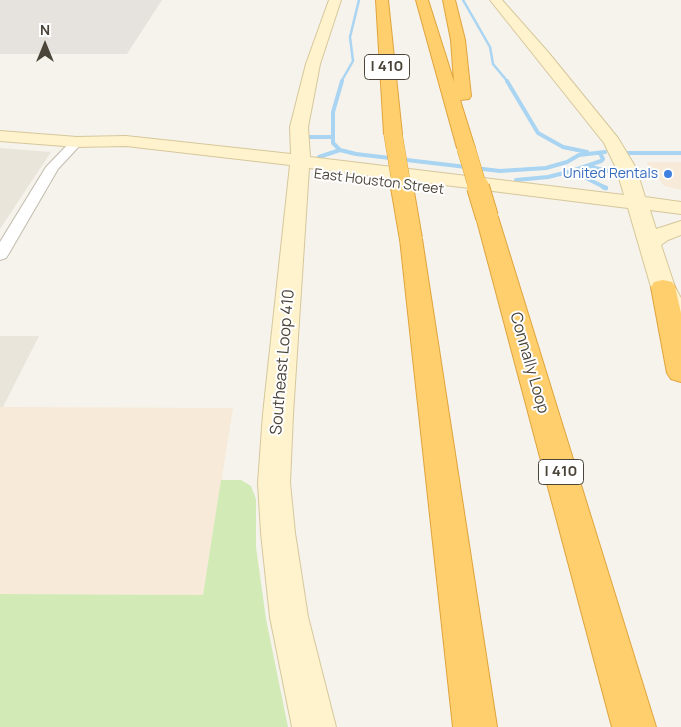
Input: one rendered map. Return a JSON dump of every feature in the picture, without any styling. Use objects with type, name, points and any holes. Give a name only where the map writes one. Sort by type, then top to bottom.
[{"type":"highway","name":"Connally Loop","points":[[422,0],[488,217],[634,727]]},
{"type":"highway","points":[[449,0],[458,40],[464,107],[456,114]]},
{"type":"highway","name":"I 410","points":[[380,4],[393,134],[411,239],[475,727]]},
{"type":"highway","points":[[663,287],[681,373]]},
{"type":"main road","name":"Southeast Loop 410","points":[[314,727],[289,617],[278,533],[274,483],[299,166],[299,127],[313,64],[335,0]]},
{"type":"main road","points":[[496,0],[612,142],[626,168],[663,287],[681,323]]},
{"type":"main road","points":[[236,152],[272,145],[288,139],[299,127]]},
{"type":"main road","name":"East Houston Street","points":[[0,136],[77,142],[126,141],[236,152],[299,166]]},
{"type":"main road","name":"East Houston Street","points":[[77,142],[112,149],[299,166],[638,209],[681,220]]},
{"type":"main road","points":[[626,168],[640,183],[655,193],[681,203]]},
{"type":"main road","name":"East Houston Street","points":[[638,209],[681,208]]},
{"type":"main road","points":[[649,243],[660,235],[681,228]]},
{"type":"street","points":[[0,255],[53,167],[77,142]]},
{"type":"shaded area","points":[[0,0],[162,0],[127,54],[0,54]]},
{"type":"shaded area","points":[[0,148],[51,152],[0,229]]},
{"type":"shaded area","name":"United Rentals","points":[[646,162],[681,162],[681,190],[664,186]]},
{"type":"shaded area","points":[[0,336],[39,336],[3,407],[0,407]]},
{"type":"shaded area","points":[[0,407],[233,408],[203,595],[0,594]]},
{"type":"green space","points":[[221,480],[241,480],[251,486],[256,499],[256,547],[266,619],[288,727],[0,727],[0,594],[203,595]]},
{"type":"waterway","points":[[341,82],[353,61],[350,37],[359,0]]},
{"type":"waterway","points":[[463,0],[490,47],[493,64],[508,82]]},
{"type":"waterway","points":[[333,137],[333,112],[342,81]]},
{"type":"waterway","points":[[507,81],[538,133],[563,147],[587,152]]},
{"type":"waterway","points":[[309,137],[333,137]]},
{"type":"waterway","points":[[333,137],[333,143],[340,150]]},
{"type":"waterway","points":[[319,157],[340,150]]},
{"type":"waterway","points":[[340,150],[356,154],[500,171],[546,168],[567,162],[579,155],[605,152]]},
{"type":"waterway","points":[[586,166],[601,161],[603,159],[600,153]]},
{"type":"waterway","points":[[628,153],[681,153]]},
{"type":"waterway","points":[[572,171],[586,166]]},
{"type":"waterway","points":[[586,166],[617,173]]},
{"type":"waterway","points":[[516,180],[548,177],[572,171]]},
{"type":"waterway","points":[[572,171],[606,188],[603,187]]},
{"type":"place","name":"United Rentals","points":[[668,174]]}]
